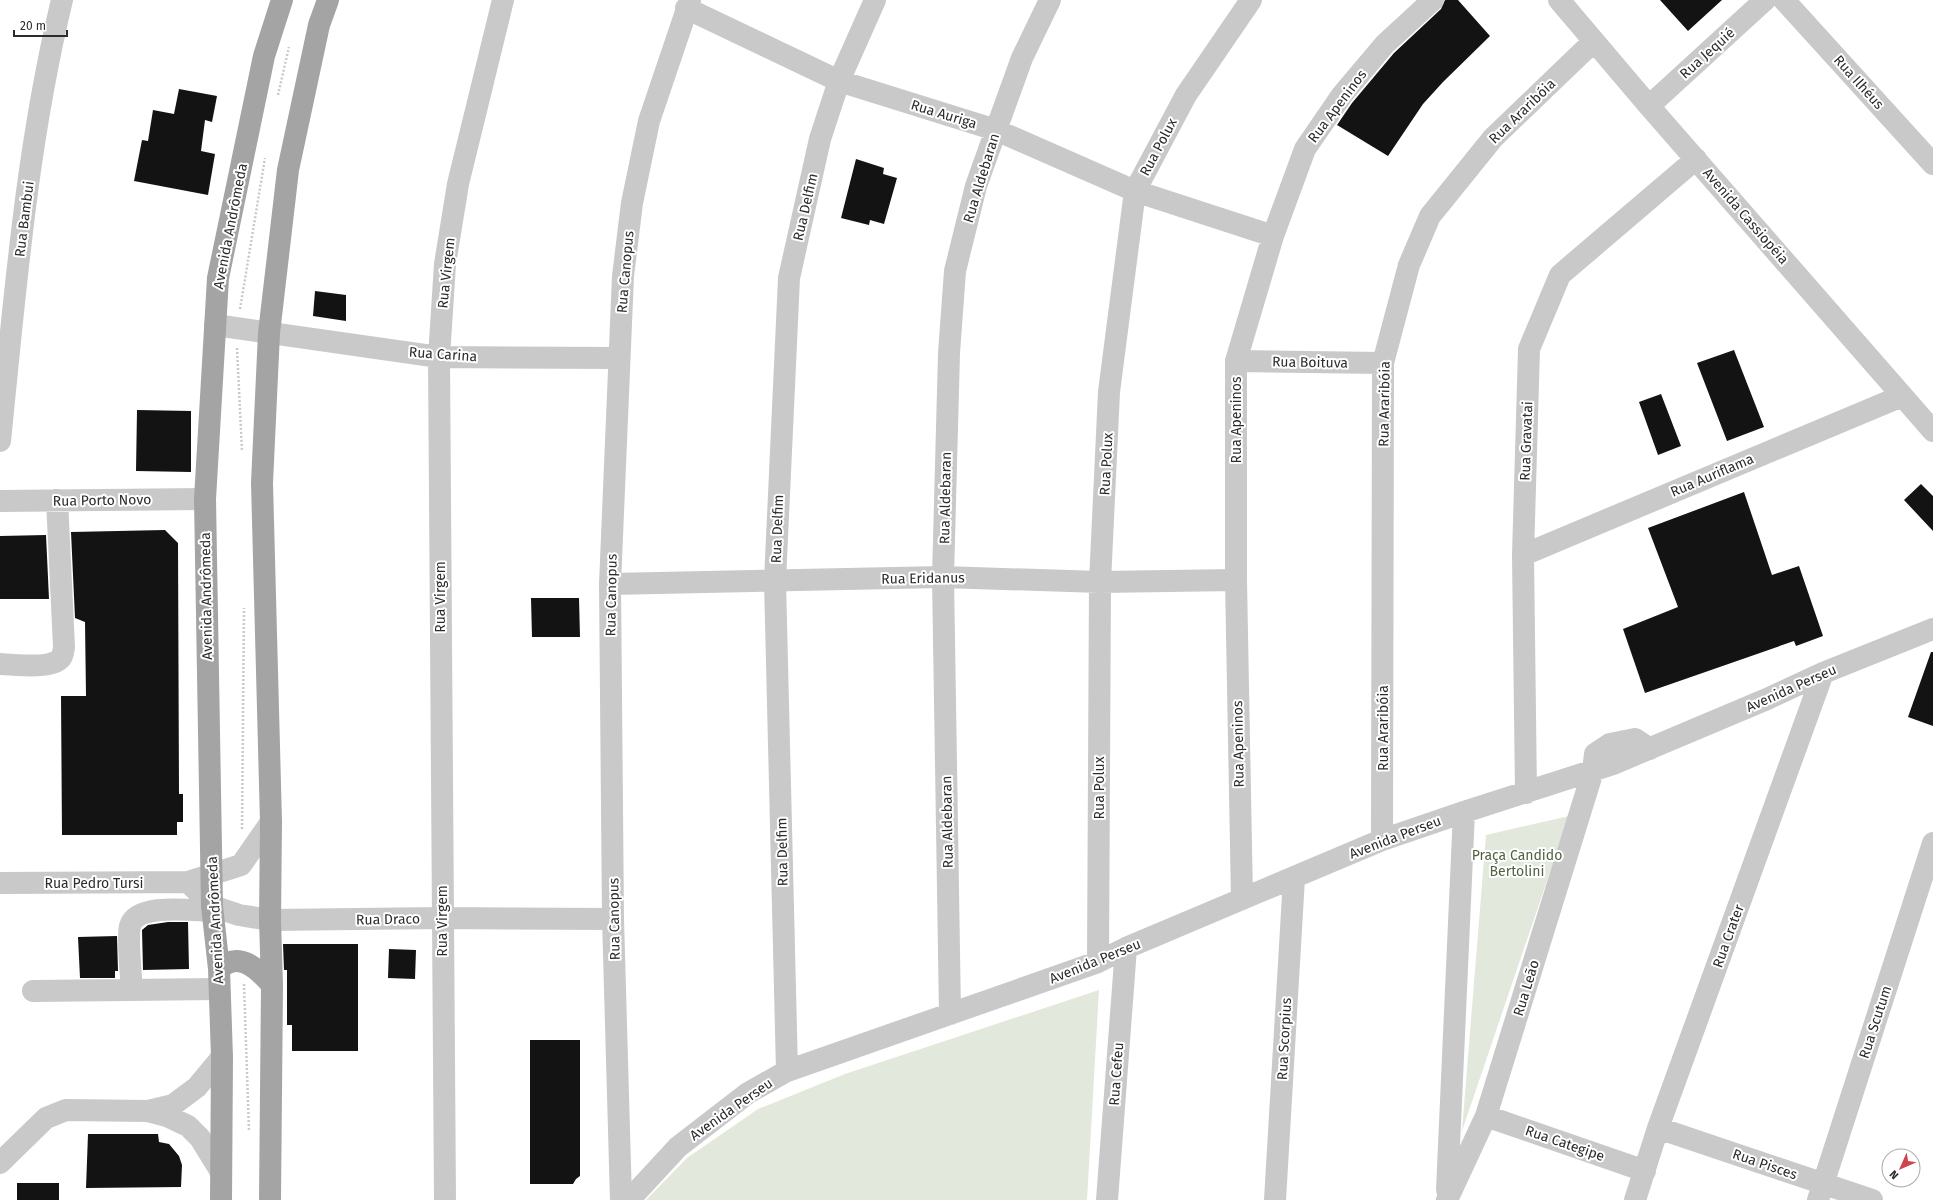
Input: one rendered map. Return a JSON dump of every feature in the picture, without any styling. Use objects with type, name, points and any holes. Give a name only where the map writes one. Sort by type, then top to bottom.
[{"type":"main road","points":[[270,1200],[272,985],[270,920],[271,822],[262,483],[269,333],[288,170],[319,25],[328,0]]},
{"type":"main road","name":"Avenida Andrômeda","points":[[221,1200],[222,1057],[219,979],[212,909],[204,499],[218,278],[264,56],[277,1]]},
{"type":"main road","points":[[219,979],[225,963],[234,961],[243,962],[256,968],[272,985]]},
{"type":"street","name":"Rua Bambui","points":[[0,441],[29,176],[51,46],[62,0]]},
{"type":"street","name":"Rua Virgem","points":[[445,1200],[439,357],[445,264],[458,184],[503,0]]},
{"type":"street","name":"Rua Delfim","points":[[787,1071],[776,581],[789,278],[820,139],[839,81],[874,0]]},
{"type":"street","name":"Rua Aldebaran","points":[[950,1014],[943,577],[949,353],[955,271],[976,186],[1022,58],[1050,0]]},
{"type":"street","name":"Rua Polux","points":[[1098,962],[1100,582],[1109,392],[1135,191],[1186,95],[1251,0]]},
{"type":"street","name":"Rua Apeninos","points":[[1242,899],[1236,580],[1236,361],[1273,236],[1305,149],[1342,95],[1385,44],[1433,0]]},
{"type":"street","name":"Avenida Cassiopéia","points":[[1559,0],[1648,106],[1696,158],[1933,431]]},
{"type":"street","name":"Rua Jequié","points":[[1648,106],[1765,0]]},
{"type":"street","name":"Rua Ilhéus","points":[[1784,0],[1933,164]]},
{"type":"street","name":"Rua Auriga","points":[[688,4],[839,81],[996,130],[1135,191],[1273,236]]},
{"type":"street","name":"Rua Canopus","points":[[621,1200],[613,919],[610,584],[618,358],[623,276],[632,203],[649,121],[688,4]]},
{"type":"street","name":"Rua Araribóia","points":[[1382,840],[1383,363],[1409,265],[1430,216],[1493,138],[1594,41]]},
{"type":"street","name":"Rua Gravatai","points":[[1526,792],[1523,555],[1529,349],[1560,275],[1696,158]]},
{"type":"street","name":"Rua Carina","points":[[215,325],[439,357],[618,358]]},
{"type":"street","name":"Rua Boituva","points":[[1236,361],[1383,363]]},
{"type":"street","name":"Rua Auriflama","points":[[1523,555],[1902,396]]},
{"type":"street","name":"Rua Porto Novo","points":[[0,501],[204,499]]},
{"type":"street","points":[[0,664],[50,664],[58,661],[63,656],[64,648],[56,500]]},
{"type":"street","name":"Rua Eridanus","points":[[610,584],[943,577],[1100,582],[1236,580]]},
{"type":"street","name":"Avenida Perseu","points":[[629,1200],[678,1147],[748,1093],[787,1071],[1098,962],[1126,948],[1382,840],[1593,771],[1595,754],[1610,744],[1635,739],[1650,749],[1823,673],[1933,629]]},
{"type":"street","name":"Rua Crater","points":[[1635,1200],[1658,1128],[1823,673]]},
{"type":"street","name":"Rua Leão","points":[[1447,1200],[1486,1116],[1593,771]]},
{"type":"street","points":[[1447,1200],[1464,812]]},
{"type":"street","name":"Rua Pedro Tursi","points":[[0,883],[188,882],[241,865],[271,822]]},
{"type":"street","name":"Rua Scutum","points":[[1821,1192],[1933,843]]},
{"type":"street","name":"Rua Scorpius","points":[[1275,1200],[1294,878]]},
{"type":"street","points":[[188,882],[212,909]]},
{"type":"street","name":"Rua Draco","points":[[212,909],[270,920],[442,918],[613,919]]},
{"type":"street","points":[[132,990],[130,925],[134,919],[144,912],[156,910],[212,909]]},
{"type":"street","name":"Rua Cefeu","points":[[1107,1200],[1126,948]]},
{"type":"street","points":[[33,991],[132,990],[219,979]]},
{"type":"street","points":[[148,1111],[173,1105],[197,1087],[222,1057]]},
{"type":"street","points":[[0,1163],[46,1118],[66,1110],[148,1111],[167,1116],[188,1126],[200,1138],[221,1172]]},
{"type":"street","name":"Rua Categipe","points":[[1486,1116],[1645,1171]]},
{"type":"street","name":"Rua Pisces","points":[[1658,1128],[1821,1192],[1872,1200]]},
{"type":"green space","name":"Praça Candido Bertolini","points":[[1569,816],[1462,1131],[1486,835]]},
{"type":"green space","points":[[1099,990],[1087,1200],[646,1200],[687,1158],[758,1109],[845,1074]]},
{"type":"building","points":[[1445,0],[1458,0],[1490,36],[1423,104],[1388,156],[1337,125],[1352,103],[1394,53],[1441,9]]},
{"type":"building","points":[[1660,0],[1722,0],[1688,31]]},
{"type":"building","points":[[179,89],[217,96],[212,122],[205,120],[201,151],[215,154],[208,195],[134,181],[142,140],[148,141],[153,110],[174,114]]},
{"type":"building","points":[[856,159],[884,168],[883,174],[897,178],[884,224],[870,220],[869,225],[841,218]]},
{"type":"building","points":[[315,291],[346,295],[346,321],[313,316]]},
{"type":"building","points":[[1734,350],[1764,427],[1727,441],[1697,363]]},
{"type":"building","points":[[1661,394],[1681,446],[1658,455],[1639,402]]},
{"type":"building","points":[[137,410],[191,411],[191,472],[136,471]]},
{"type":"building","points":[[1921,484],[1933,496],[1933,531],[1904,500]]},
{"type":"building","points":[[1744,492],[1772,575],[1799,566],[1823,636],[1796,646],[1794,641],[1645,693],[1623,629],[1678,607],[1648,528]]},
{"type":"building","points":[[165,530],[178,543],[179,794],[183,794],[183,822],[177,822],[177,835],[62,835],[61,696],[86,696],[85,622],[75,618],[71,532]]},
{"type":"building","points":[[46,535],[49,599],[0,599],[0,536]]},
{"type":"building","points":[[531,598],[579,598],[580,637],[532,637]]},
{"type":"building","points":[[1931,652],[1933,652],[1933,726],[1908,717]]},
{"type":"building","points":[[168,922],[188,922],[189,969],[143,970],[142,930],[148,925]]},
{"type":"building","points":[[117,936],[118,971],[115,971],[115,978],[80,978],[78,937]]},
{"type":"building","points":[[283,944],[358,944],[358,1051],[292,1051],[292,1025],[287,1025],[287,970],[284,970]]},
{"type":"building","points":[[389,949],[416,950],[415,979],[388,978]]},
{"type":"building","points":[[530,1040],[580,1040],[580,1176],[573,1184],[530,1184]]},
{"type":"building","points":[[88,1134],[158,1134],[159,1142],[169,1144],[179,1156],[182,1165],[181,1187],[86,1188]]},
{"type":"building","points":[[17,1183],[59,1183],[59,1200],[17,1200]]}]
